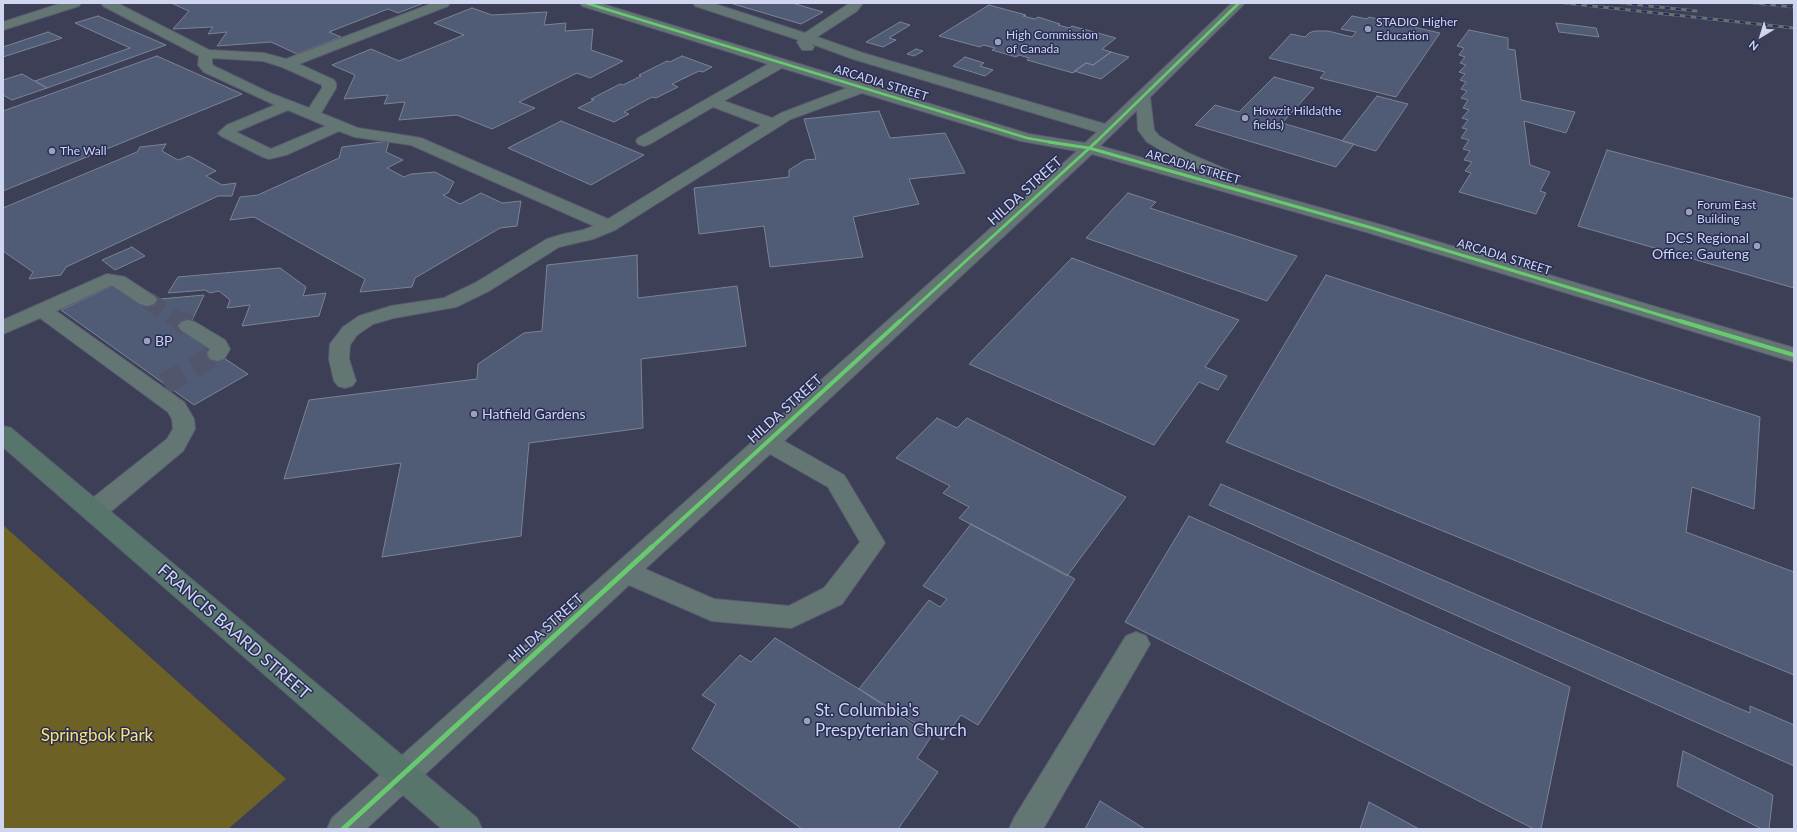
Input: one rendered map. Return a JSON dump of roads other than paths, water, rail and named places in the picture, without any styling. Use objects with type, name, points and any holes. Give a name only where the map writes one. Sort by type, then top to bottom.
[{"type":"main road","name":"FRANCIS BAARD STREET","points":[[3,434],[466,829]]},
{"type":"street","points":[[3,26],[75,3]]},
{"type":"street","points":[[107,3],[206,54],[264,56],[287,64],[329,83],[329,88],[313,114]]},
{"type":"street","points":[[287,64],[444,3]]},
{"type":"street","name":"ARCADIA STREET","points":[[586,3],[780,64],[1027,138],[1099,139],[1372,228],[1794,355]]},
{"type":"street","points":[[611,3],[1099,139]]},
{"type":"street","points":[[699,3],[807,38]]},
{"type":"street","name":"HILDA STREET","points":[[343,829],[401,774],[1099,139],[1239,3]]},
{"type":"street","points":[[857,4],[807,38],[804,42],[805,45],[829,56],[1099,139]]},
{"type":"street","points":[[206,54],[205,65],[209,68],[288,105],[355,132],[415,140],[609,226]]},
{"type":"street","points":[[644,141],[780,64]]},
{"type":"street","points":[[345,381],[338,359],[340,344],[350,331],[366,320],[390,312],[449,303],[482,287],[553,243],[564,239],[587,235],[609,226],[786,116],[830,101],[861,88]]},
{"type":"street","points":[[1143,97],[1146,130],[1153,139],[1176,153],[1204,166],[1372,228]]},
{"type":"street","points":[[712,102],[773,124]]},
{"type":"street","points":[[288,105],[232,128],[226,133],[265,153],[275,154],[340,125]]},
{"type":"street","points":[[3,328],[106,280],[118,280],[147,300]]},
{"type":"street","points":[[41,310],[159,387],[176,407],[183,419],[184,430],[175,445],[164,456],[94,511]]},
{"type":"street","points":[[188,326],[218,345],[220,349],[217,354]]},
{"type":"street","points":[[624,572],[712,610],[791,617],[833,596],[873,543],[836,481],[766,441]]},
{"type":"street","points":[[1025,829],[1136,644]]},
{"type":"tunnel","points":[[147,300],[181,322]]},
{"type":"tunnel","points":[[180,321],[188,326]]},
{"type":"tunnel","points":[[164,384],[217,354]]},
{"type":"railway","points":[[1565,3],[1794,28]]},
{"type":"railway","points":[[1621,3],[1696,11]]},
{"type":"railway","points":[[1754,3],[1794,7]]},
{"type":"place","name":"STADIO Higher Education","points":[[1368,29]]},
{"type":"place","name":"High Commission of Canada","points":[[998,42]]},
{"type":"place","name":"Howzit Hilda(the fields)","points":[[1245,118]]},
{"type":"place","name":"The Wall","points":[[52,151]]},
{"type":"place","name":"Forum East Building","points":[[1689,212]]},
{"type":"place","name":"DCS Regional Office: Gauteng","points":[[1757,246]]},
{"type":"place","name":"BP","points":[[147,341]]},
{"type":"place","name":"Hatfield Gardens","points":[[474,414]]},
{"type":"place","name":"St. Columbia's Prespyterian Church","points":[[807,721]]},
{"type":"park label","name":"Springbok Park","points":[[97,736]]}]
